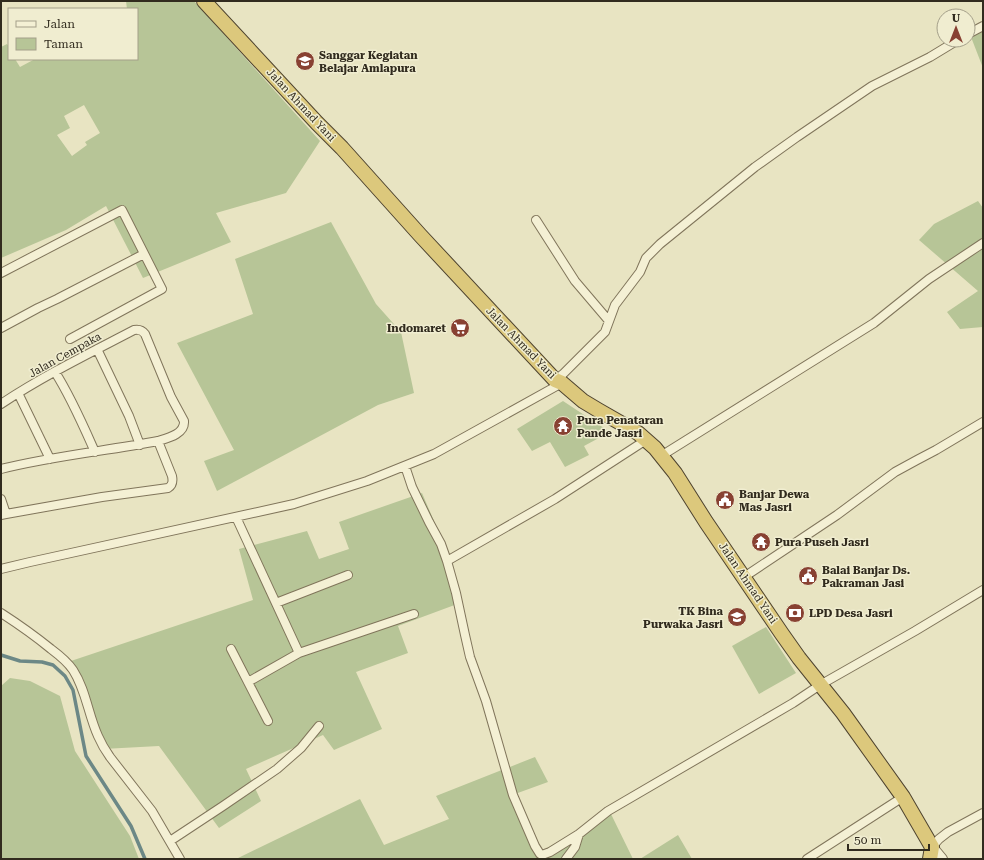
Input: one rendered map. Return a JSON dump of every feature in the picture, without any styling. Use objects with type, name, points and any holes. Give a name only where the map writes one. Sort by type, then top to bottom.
[{"type":"highway","name":"Jalan Ahmad Yani","points":[[204,1],[558,382],[583,401],[638,433],[661,456],[675,474],[782,634],[843,713],[903,797],[931,853]]},
{"type":"street","points":[[1,569],[294,504],[367,481],[434,454],[558,382],[563,374],[605,332],[615,305],[640,272],[646,258],[660,244],[755,167],[872,86],[945,48]]},
{"type":"street","points":[[1,273],[122,210],[162,289],[70,339]]},
{"type":"street","points":[[536,220],[575,281],[609,322]]},
{"type":"street","points":[[661,456],[874,324],[930,279],[983,243]]},
{"type":"street","points":[[1,328],[144,254]]},
{"type":"street","name":"Jalan Cempaka","points":[[1,404],[97,349],[134,330],[141,330],[171,397],[184,421],[182,430],[168,438],[158,441]]},
{"type":"street","points":[[97,349],[126,409],[140,445]]},
{"type":"street","points":[[55,372],[75,408],[95,452]]},
{"type":"street","points":[[18,393],[50,459]]},
{"type":"street","points":[[744,577],[832,518],[895,472],[983,422]]},
{"type":"street","points":[[447,561],[555,499],[646,440]]},
{"type":"street","points":[[1,469],[50,459],[158,441],[173,481],[172,485],[168,488],[102,497],[3,514],[1,499]]},
{"type":"street","points":[[405,466],[412,487],[441,544],[447,561],[456,592],[470,657],[486,701],[513,796],[540,854],[546,854],[579,834],[608,812],[787,706],[820,684],[915,631],[983,590]]},
{"type":"street","points":[[236,516],[298,653]]},
{"type":"street","points":[[276,603],[348,574]]},
{"type":"street","points":[[1,613],[39,639],[73,670],[82,689],[97,735],[104,749],[152,812],[180,859]]},
{"type":"street","points":[[248,682],[298,653],[414,614]]},
{"type":"street","points":[[231,648],[268,721]]},
{"type":"street","points":[[170,841],[277,769],[301,748],[319,726]]},
{"type":"street","points":[[807,859],[903,797]]},
{"type":"street","points":[[942,859],[931,853],[939,839],[948,832],[983,813]]},
{"type":"street","points":[[566,859],[575,847],[579,834]]},
{"type":"green space","points":[[126,1],[194,1],[320,141],[286,193],[216,213],[231,242],[143,278],[106,206],[66,230],[1,258],[1,47],[7,44],[8,60],[16,60],[20,67],[33,60],[138,60],[138,8],[127,8]],"holes":[[[84,105],[100,133],[85,142],[87,145],[72,156],[57,135],[70,128],[64,116]]]},
{"type":"green space","points":[[983,31],[983,68],[975,48],[976,34]]},
{"type":"green space","points":[[978,201],[983,208],[983,327],[960,329],[947,312],[978,291],[919,240],[934,224]]},
{"type":"green space","points":[[331,222],[376,304],[401,332],[414,393],[378,405],[217,491],[204,461],[234,450],[177,343],[253,314],[235,259]]},
{"type":"green space","points":[[563,401],[610,432],[584,446],[589,455],[565,467],[550,442],[532,451],[517,429]]},
{"type":"green space","points":[[422,493],[443,542],[460,603],[398,626],[408,653],[356,672],[382,729],[334,750],[323,735],[246,769],[261,801],[219,828],[159,746],[103,749],[82,688],[62,664],[253,600],[239,549],[307,531],[319,559],[349,549],[339,522]]},
{"type":"green space","points":[[766,627],[796,673],[759,694],[732,646]]},
{"type":"green space","points":[[10,678],[30,681],[60,696],[75,751],[130,836],[139,859],[1,859],[1,686]]},
{"type":"green space","points":[[535,757],[548,782],[515,794],[542,851],[610,812],[633,859],[236,859],[360,799],[384,845],[449,819],[436,796]]},
{"type":"green space","points":[[678,835],[692,859],[640,859]]},
{"type":"waterway","points":[[1,655],[20,661],[42,662],[53,665],[65,676],[73,690],[86,756],[131,826],[145,859]]},
{"type":"place","name":"Sanggar Kegiatan Belajar Amlapura","points":[[305,61]]},
{"type":"place","name":"Indomaret","points":[[460,328]]},
{"type":"place","name":"Pura Penataran Pande Jasri","points":[[563,426]]},
{"type":"place","name":"Banjar Dewa Mas Jasri","points":[[725,500]]},
{"type":"place","name":"Pura Puseh Jasri","points":[[761,542]]},
{"type":"place","name":"Balai Banjar Ds. Pakraman Jasi","points":[[808,576]]},
{"type":"place","name":"LPD Desa Jasri","points":[[795,613]]},
{"type":"place","name":"TK Bina Purwaka Jasri","points":[[737,617]]}]
